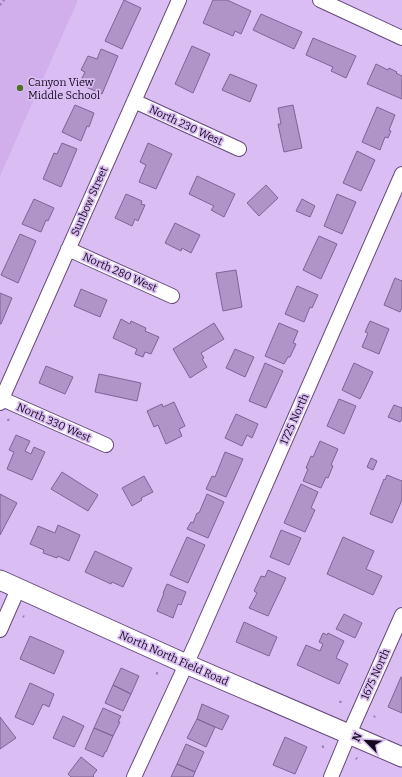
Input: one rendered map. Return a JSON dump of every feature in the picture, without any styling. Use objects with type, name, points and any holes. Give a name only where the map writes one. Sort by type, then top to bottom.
[{"type":"street","name":"Sunbow Street","points":[[1,401],[179,0]]},
{"type":"street","points":[[320,0],[402,38]]},
{"type":"street","name":"North 230 West","points":[[134,101],[239,149]]},
{"type":"street","name":"1725 North","points":[[134,777],[186,664],[402,174]]},
{"type":"street","name":"North 280 West","points":[[68,249],[172,296]]},
{"type":"street","name":"North 330 West","points":[[1,401],[106,445]]},
{"type":"street","name":"North North Field Road","points":[[0,580],[186,664],[402,758]]},
{"type":"street","points":[[0,630],[18,589]]},
{"type":"street","name":"1675 North","points":[[331,777],[402,615]]},
{"type":"path","points":[[0,5],[4,0]]},
{"type":"shaded area","name":"Canyon View Middle School","points":[[0,0],[78,0],[0,176]]},
{"type":"building","points":[[124,0],[141,8],[122,49],[105,41]]},
{"type":"building","points":[[213,0],[227,0],[251,11],[241,34],[235,31],[233,36],[203,23]]},
{"type":"building","points":[[261,14],[302,32],[294,49],[253,30]]},
{"type":"building","points":[[313,38],[356,56],[346,78],[331,71],[333,67],[306,55]]},
{"type":"building","points":[[192,46],[210,54],[193,93],[175,84]]},
{"type":"building","points":[[101,49],[118,56],[102,94],[79,84],[85,72],[81,70],[88,56],[97,59]]},
{"type":"building","points":[[376,64],[388,70],[389,68],[402,76],[402,99],[367,84]]},
{"type":"building","points":[[230,74],[257,85],[250,102],[222,90]]},
{"type":"building","points":[[75,105],[94,113],[89,127],[87,126],[81,141],[62,132]]},
{"type":"building","points":[[293,105],[302,148],[284,152],[278,124],[281,124],[278,108]]},
{"type":"building","points":[[377,107],[395,115],[389,130],[391,131],[388,138],[385,137],[380,150],[362,142]]},
{"type":"building","points":[[62,143],[77,149],[61,187],[43,179],[54,153],[57,154]]},
{"type":"building","points":[[148,143],[172,154],[156,189],[139,182],[146,165],[140,162]]},
{"type":"building","points":[[357,151],[375,160],[361,191],[343,183]]},
{"type":"building","points":[[197,176],[235,194],[224,217],[211,210],[214,206],[189,194]]},
{"type":"building","points":[[266,185],[278,198],[259,216],[247,203]]},
{"type":"building","points":[[126,194],[142,201],[141,204],[145,205],[138,221],[135,219],[132,226],[115,218]]},
{"type":"building","points":[[337,194],[356,202],[342,234],[324,226]]},
{"type":"building","points":[[34,199],[54,208],[48,221],[46,220],[41,232],[22,224]]},
{"type":"building","points":[[302,199],[315,206],[310,217],[296,211]]},
{"type":"building","points":[[175,223],[200,235],[191,253],[182,248],[181,251],[165,243]]},
{"type":"building","points":[[20,234],[36,241],[18,283],[1,275]]},
{"type":"building","points":[[319,236],[337,244],[321,279],[303,270]]},
{"type":"building","points":[[236,270],[242,307],[223,311],[216,273]]},
{"type":"building","points":[[395,278],[402,281],[402,308],[400,312],[384,305]]},
{"type":"building","points":[[297,286],[318,295],[312,308],[310,307],[304,322],[285,314]]},
{"type":"building","points":[[81,289],[107,300],[100,317],[74,306]]},
{"type":"building","points":[[0,293],[12,298],[1,324],[0,324]]},
{"type":"building","points":[[121,319],[130,324],[131,321],[146,328],[145,331],[159,337],[151,354],[145,352],[143,357],[135,354],[137,349],[113,338]]},
{"type":"building","points":[[370,321],[389,329],[379,354],[362,347],[368,333],[365,332]]},
{"type":"building","points":[[214,323],[224,339],[201,353],[204,358],[202,359],[207,367],[190,378],[173,349]]},
{"type":"building","points":[[279,323],[298,331],[293,343],[296,344],[290,357],[288,357],[284,364],[265,356]]},
{"type":"building","points":[[235,349],[254,357],[245,377],[226,368]]},
{"type":"building","points":[[265,363],[283,371],[266,408],[249,401]]},
{"type":"building","points":[[354,363],[373,372],[360,399],[342,390]]},
{"type":"building","points":[[46,366],[73,377],[65,394],[39,383]]},
{"type":"building","points":[[99,374],[141,383],[137,401],[95,392]]},
{"type":"building","points":[[339,399],[356,406],[344,434],[327,426]]},
{"type":"building","points":[[174,402],[185,426],[179,429],[182,436],[166,444],[158,425],[154,427],[147,411],[162,404],[163,407]]},
{"type":"building","points":[[394,405],[402,408],[402,419],[400,422],[388,417]]},
{"type":"building","points":[[236,414],[258,424],[252,438],[247,435],[242,446],[225,438]]},
{"type":"building","points":[[16,435],[30,441],[25,451],[31,454],[34,447],[45,452],[32,480],[7,469],[14,452],[9,450]]},
{"type":"building","points":[[320,441],[338,449],[331,465],[333,466],[328,478],[326,477],[321,488],[303,481],[311,456],[313,457]]},
{"type":"building","points":[[225,452],[243,459],[226,497],[206,489],[212,476],[215,477]]},
{"type":"building","points":[[371,458],[377,461],[373,470],[367,467]]},
{"type":"building","points":[[62,472],[98,495],[88,511],[51,489]]},
{"type":"building","points":[[387,475],[402,481],[402,500],[392,523],[370,514]]},
{"type":"building","points":[[144,476],[153,492],[141,498],[142,500],[132,506],[122,488]]},
{"type":"building","points":[[301,484],[318,492],[311,508],[315,510],[305,532],[284,523]]},
{"type":"building","points":[[0,494],[17,503],[0,535]]},
{"type":"building","points":[[207,494],[224,502],[208,538],[187,529],[191,522],[193,523],[197,513],[199,513]]},
{"type":"building","points":[[58,525],[80,535],[69,561],[58,556],[57,558],[43,553],[44,550],[30,544],[38,526],[55,533]]},
{"type":"building","points":[[281,530],[301,538],[289,565],[270,557]]},
{"type":"building","points":[[187,537],[205,545],[188,583],[170,575]]},
{"type":"building","points":[[343,537],[374,551],[366,569],[382,576],[373,595],[327,574]]},
{"type":"building","points":[[95,551],[132,568],[123,587],[112,582],[111,584],[85,572]]},
{"type":"building","points":[[268,570],[286,578],[268,616],[249,608],[257,593],[254,591],[261,576],[265,577]]},
{"type":"building","points":[[167,584],[186,592],[181,605],[178,604],[173,618],[157,611]]},
{"type":"building","points":[[344,614],[362,623],[355,638],[336,629]]},
{"type":"building","points":[[244,622],[277,637],[269,656],[236,642]]},
{"type":"building","points":[[323,633],[327,635],[328,633],[344,641],[336,658],[348,664],[339,684],[297,665],[306,645],[320,651],[323,644],[319,642]]},
{"type":"building","points":[[30,636],[64,651],[54,674],[20,659]]},
{"type":"building","points":[[121,668],[139,676],[131,694],[113,685]]},
{"type":"building","points":[[402,677],[402,713],[388,707]]},
{"type":"building","points":[[30,683],[54,694],[49,707],[43,704],[33,725],[15,717]]},
{"type":"building","points":[[113,685],[131,694],[123,711],[105,703]]},
{"type":"building","points":[[202,704],[229,716],[222,730],[197,719]]},
{"type":"building","points":[[103,708],[121,716],[118,722],[120,722],[113,736],[94,728]]},
{"type":"building","points":[[63,716],[84,726],[74,747],[53,738]]},
{"type":"building","points":[[0,717],[16,738],[0,749]]},
{"type":"building","points":[[197,719],[215,727],[206,747],[187,738]]},
{"type":"building","points":[[94,728],[113,736],[103,757],[85,749]]},
{"type":"building","points":[[285,737],[307,747],[295,774],[273,765]]},
{"type":"building","points":[[186,744],[204,752],[195,772],[177,764]]},
{"type":"building","points":[[81,757],[97,770],[93,777],[71,777],[68,774]]},
{"type":"building","points":[[177,764],[195,772],[193,777],[171,777]]},
{"type":"place","name":"Canyon View Middle School","points":[[20,88]]}]
